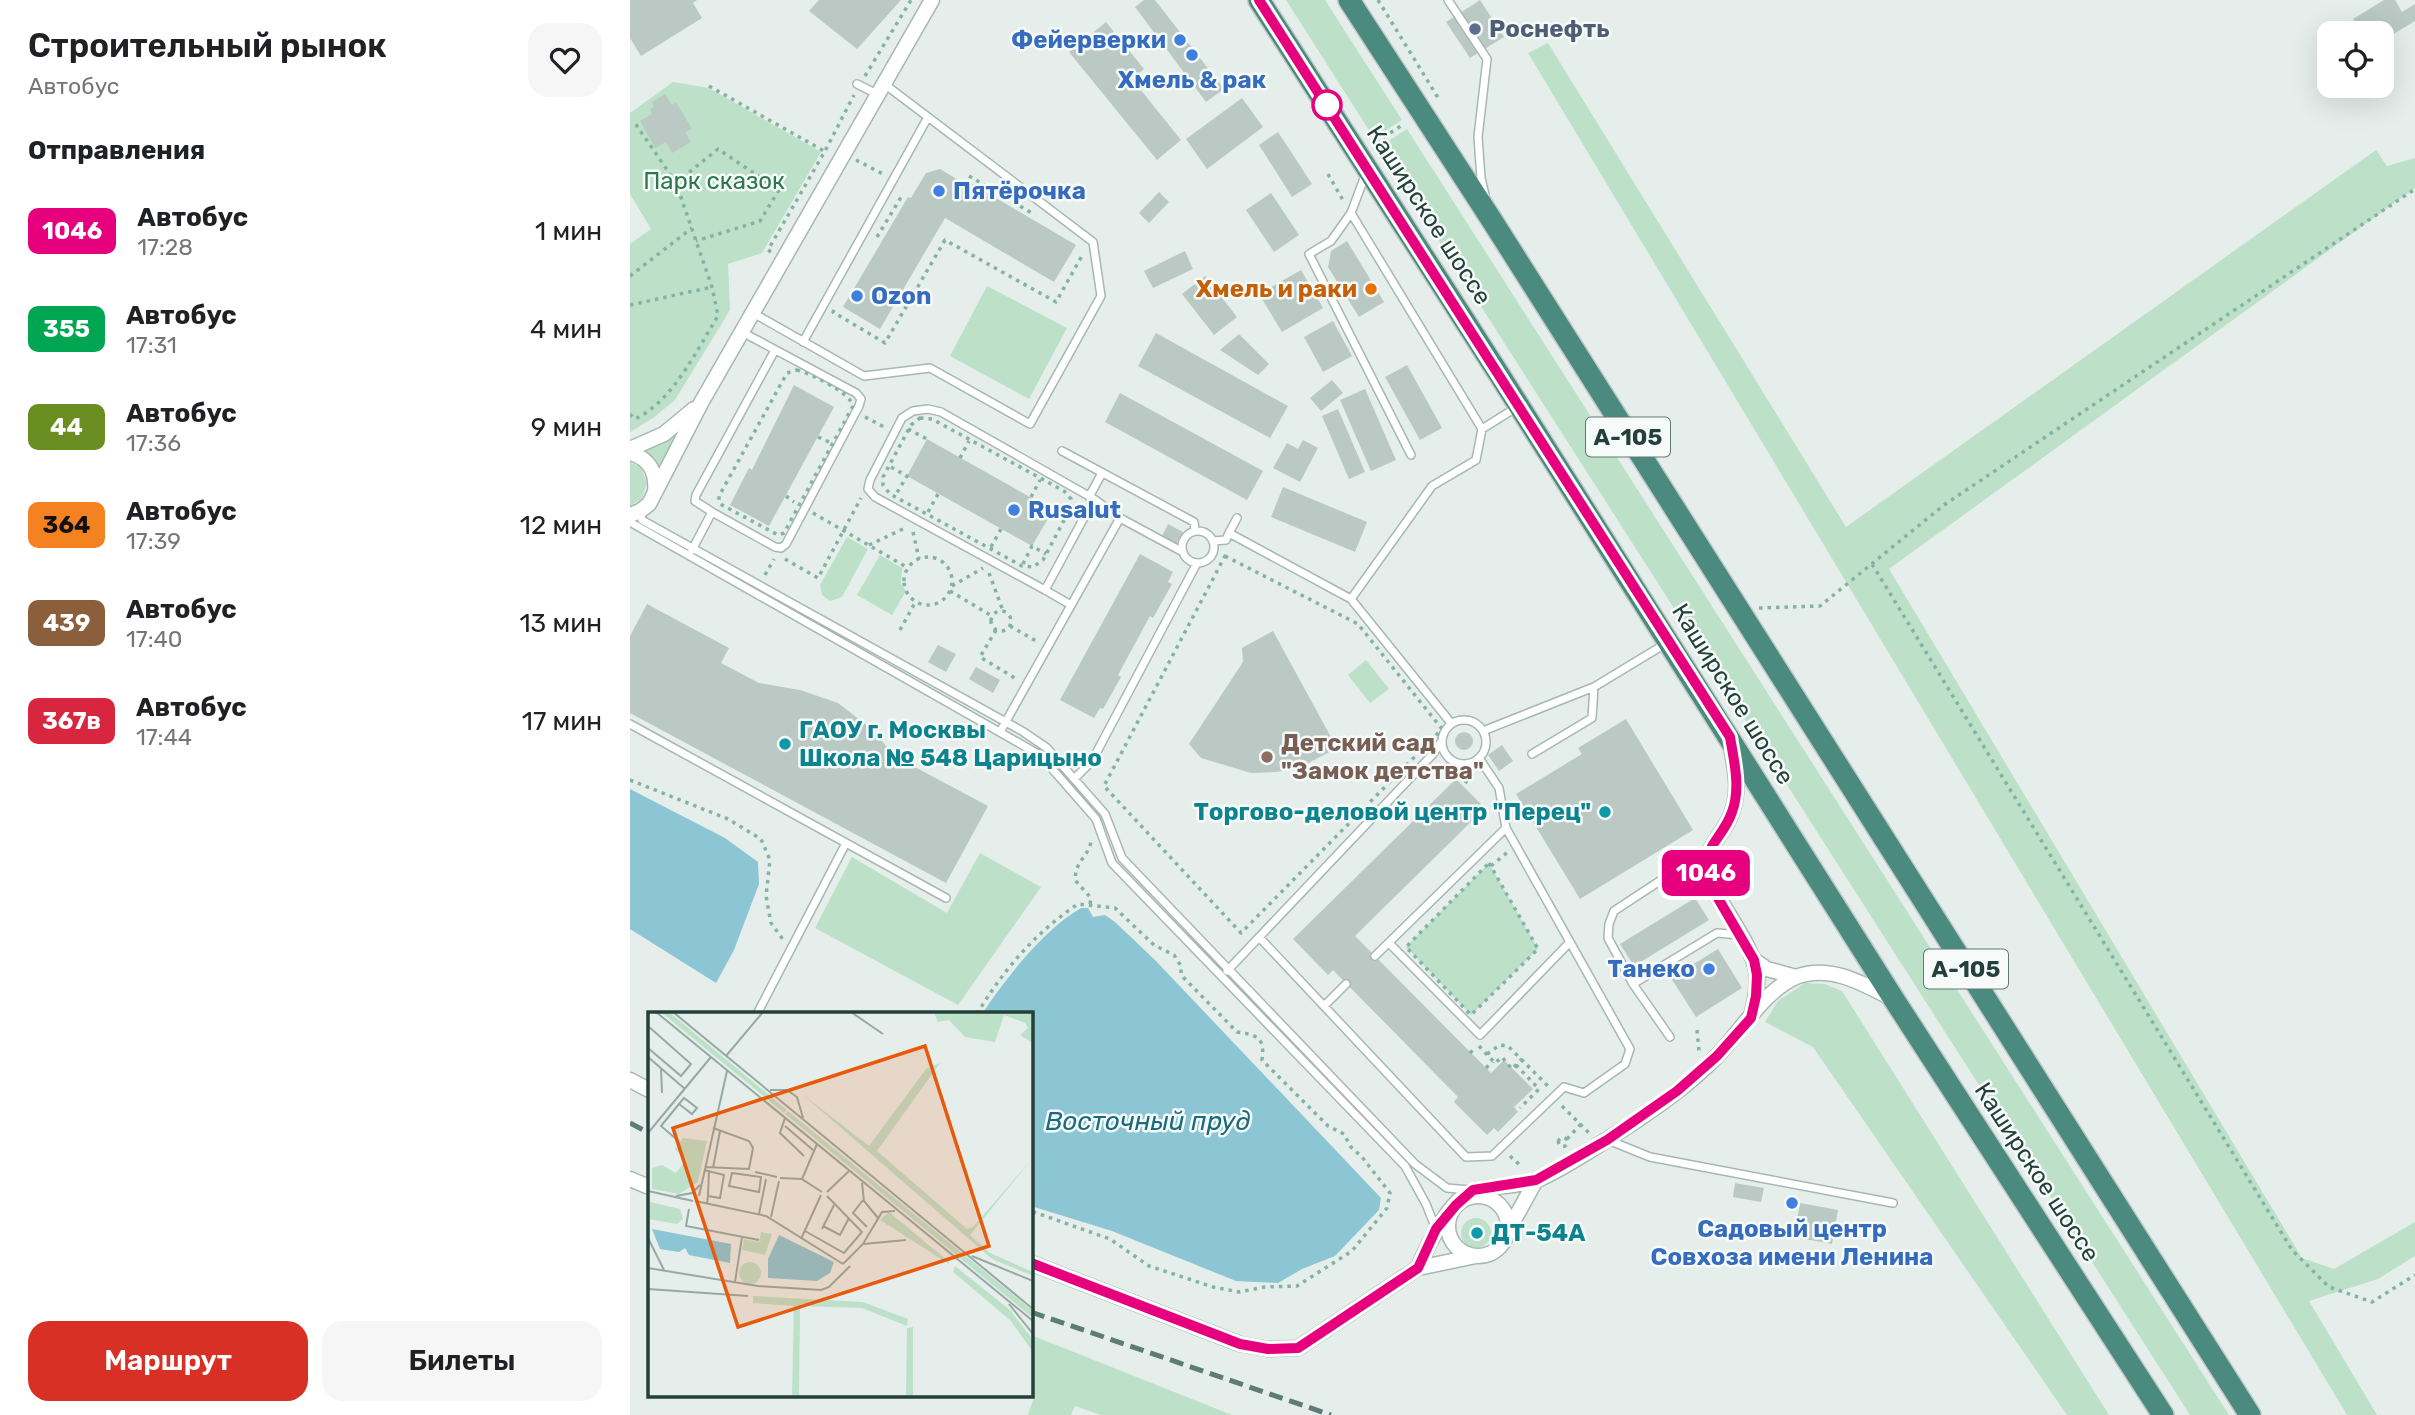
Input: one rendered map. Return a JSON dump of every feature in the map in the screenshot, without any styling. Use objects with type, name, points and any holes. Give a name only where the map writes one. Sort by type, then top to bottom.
[{"type":"highway","name":"Каширское шоссе","points":[[1259,0],[1520,406],[1895,1001],[2163,1415]]},
{"type":"highway","name":"Каширское шоссе","points":[[1349,0],[1491,219],[2250,1415]]},
{"type":"street","points":[[633,516],[649,504],[655,494],[701,403],[752,313],[847,159],[880,88],[932,0]]},
{"type":"street","points":[[630,451],[664,434],[701,403]]},
{"type":"street","points":[[630,451],[647,462],[653,471],[655,494]]},
{"type":"street","points":[[1730,737],[1737,781],[1732,812],[1706,857],[1708,881],[1754,960],[1757,975],[1756,996],[1751,1018]]},
{"type":"street","points":[[1754,960],[1767,969],[1796,977],[1818,974],[1851,977],[1895,1001]]},
{"type":"street","points":[[1418,1268],[1436,1229],[1473,1190],[1536,1180],[1677,1091],[1717,1056],[1773,993],[1796,977]]},
{"type":"street","points":[[630,1080],[648,1089]]},
{"type":"street","points":[[630,1179],[648,1187]]},
{"type":"street","points":[[1032,1263],[1240,1344],[1268,1349],[1298,1348],[1418,1268],[1486,1255],[1495,1250],[1502,1243],[1536,1180]]},
{"type":"street","points":[[1476,1256],[1466,1254],[1452,1241],[1448,1222],[1456,1205],[1474,1196],[1493,1200],[1506,1214],[1507,1234]]},
{"type":"lane","points":[[1448,0],[1487,59],[1478,137],[1481,178],[1491,219]]},
{"type":"lane","points":[[752,313],[864,376],[930,368],[1030,424],[1101,296],[1093,242],[928,117],[880,88],[858,84]]},
{"type":"lane","points":[[803,342],[928,117]]},
{"type":"lane","points":[[1368,168],[1351,212],[1331,241],[1309,254],[1411,455]]},
{"type":"lane","points":[[1351,212],[1482,429],[1476,460],[1432,486],[1351,599]]},
{"type":"lane","points":[[742,332],[856,393],[861,399],[786,544],[781,548],[695,501],[775,350]]},
{"type":"lane","points":[[1482,429],[1520,406]]},
{"type":"lane","points":[[1071,605],[875,496],[868,489],[902,418],[913,411],[928,409],[941,412],[1091,498],[1119,518],[1183,552],[1188,559],[1197,563],[1208,560],[1213,555],[1213,541],[1209,535],[1195,531]]},
{"type":"lane","points":[[1062,452],[1194,522],[1195,531]]},
{"type":"lane","points":[[1045,590],[1102,473]]},
{"type":"lane","points":[[1424,498],[1431,503]]},
{"type":"lane","points":[[688,557],[712,512]]},
{"type":"lane","points":[[633,516],[1006,722],[1047,748],[1105,814],[1122,858],[1415,1164],[1447,1188],[1473,1190]]},
{"type":"lane","points":[[633,516],[688,557],[1040,755],[1096,819],[1112,863],[1405,1166],[1423,1195],[1436,1229]]},
{"type":"lane","points":[[1213,541],[1226,540],[1237,517]]},
{"type":"lane","points":[[1000,733],[1119,518]]},
{"type":"lane","points":[[1183,552],[1184,539],[1195,531]]},
{"type":"lane","points":[[1229,533],[1351,599],[1451,723]]},
{"type":"lane","points":[[1074,779],[1092,761],[1197,563]]},
{"type":"lane","points":[[1483,731],[1594,687],[1669,641]]},
{"type":"lane","points":[[1532,754],[1592,718],[1594,687]]},
{"type":"lane","points":[[1222,976],[1433,754],[1451,723],[1465,719],[1478,725],[1483,731],[1486,745],[1479,758],[1466,764],[1452,761],[1446,756],[1441,742]]},
{"type":"lane","points":[[630,724],[946,898]]},
{"type":"lane","points":[[1259,937],[1466,1157],[1492,1156],[1564,1087],[1584,1093],[1625,1064],[1629,1049],[1506,828],[1499,788],[1479,758]]},
{"type":"lane","points":[[1375,956],[1506,828]]},
{"type":"lane","points":[[758,1012],[846,843]]},
{"type":"lane","points":[[1670,1037],[1633,984],[1608,938],[1609,924],[1615,911],[1710,848]]},
{"type":"lane","points":[[1633,984],[1717,933],[1740,935]]},
{"type":"lane","points":[[1389,943],[1480,1035],[1570,942]]},
{"type":"lane","points":[[1324,1006],[1346,984]]},
{"type":"lane","points":[[1600,1138],[1650,1157],[1893,1203]]},
{"type":"path","points":[[768,250],[825,151],[858,84],[911,0]]},
{"type":"path","points":[[1378,0],[1440,101]]},
{"type":"path","points":[[709,86],[825,151],[894,180]]},
{"type":"path","points":[[630,414],[635,419],[650,412],[669,392],[718,316],[712,287],[676,183],[635,123]]},
{"type":"path","points":[[1376,142],[1404,124]]},
{"type":"path","points":[[676,183],[718,149],[779,190],[760,221],[696,241]]},
{"type":"path","points":[[1328,174],[1351,212]]},
{"type":"path","points":[[969,176],[1040,218]]},
{"type":"path","points":[[1736,608],[1820,606],[1944,505],[2415,189]]},
{"type":"path","points":[[875,241],[902,194]]},
{"type":"path","points":[[630,276],[692,228]]},
{"type":"path","points":[[840,300],[833,312],[885,343],[946,240],[1056,302],[1088,247]]},
{"type":"path","points":[[630,305],[712,287]]},
{"type":"path","points":[[797,370],[806,373],[849,397],[853,413],[784,533],[773,533],[719,502],[719,496],[788,373],[797,370]]},
{"type":"path","points":[[853,413],[894,433]]},
{"type":"path","points":[[920,418],[932,419],[1064,491],[1071,499],[1071,507],[1043,560],[1033,567],[1022,566],[895,497],[883,485],[883,477],[908,429],[920,418]]},
{"type":"path","points":[[908,429],[927,439]]},
{"type":"path","points":[[960,458],[970,439]]},
{"type":"path","points":[[889,466],[907,476],[895,497]]},
{"type":"path","points":[[1031,497],[1041,478]]},
{"type":"path","points":[[927,514],[938,494]]},
{"type":"path","points":[[765,575],[776,555],[818,578],[861,497],[871,503]]},
{"type":"path","points":[[1053,510],[1066,516]]},
{"type":"path","points":[[901,519],[922,531]]},
{"type":"path","points":[[869,545],[911,525]]},
{"type":"path","points":[[911,525],[919,559]]},
{"type":"path","points":[[990,549],[1001,529]]},
{"type":"path","points":[[844,530],[908,568]]},
{"type":"path","points":[[1022,566],[1032,546],[1046,554]]},
{"type":"path","points":[[1225,556],[1358,624],[1442,729],[1241,933],[1104,786],[1225,556]]},
{"type":"path","points":[[926,557],[940,560],[950,571],[952,586],[938,603],[923,604],[906,591],[904,583],[908,568],[919,559],[926,557]]},
{"type":"path","points":[[976,560],[998,572]]},
{"type":"path","points":[[1872,564],[2292,1250],[2329,1287],[2372,1302],[2415,1275]]},
{"type":"path","points":[[952,586],[986,566]]},
{"type":"path","points":[[986,566],[1003,611],[1010,617],[1010,626]]},
{"type":"path","points":[[950,591],[992,616]]},
{"type":"path","points":[[900,630],[916,601]]},
{"type":"path","points":[[1003,611],[996,612],[991,623],[996,630],[1004,631],[1010,626]]},
{"type":"path","points":[[1010,626],[1047,648]]},
{"type":"path","points":[[996,630],[980,657],[1020,681],[1026,672]]},
{"type":"path","points":[[630,780],[728,819],[761,839],[770,860],[766,896],[771,923],[790,950]]},
{"type":"path","points":[[1090,904],[1091,898],[1075,880],[1076,867],[1090,847],[1092,836]]},
{"type":"path","points":[[1491,866],[1516,845]]},
{"type":"path","points":[[1489,863],[1491,866],[1538,949],[1471,1015],[1406,947],[1489,863]]},
{"type":"path","points":[[978,1012],[1017,957],[1053,920],[1078,904],[1115,908],[1154,946],[1174,955],[1181,966],[1181,975],[1237,1032],[1259,1039],[1264,1046],[1262,1060],[1328,1126],[1344,1134],[1350,1146],[1363,1157],[1390,1193],[1390,1200],[1381,1216],[1352,1251],[1297,1286],[1265,1287],[1239,1292],[1213,1287],[1149,1266],[1110,1239],[1032,1210]]},
{"type":"path","points":[[1522,1059],[1512,1069],[1502,1057],[1496,1063],[1487,1055],[1500,1045],[1508,1046],[1522,1059],[1545,1082],[1549,1092]]},
{"type":"path","points":[[1486,1068],[1493,1061]]},
{"type":"path","points":[[1516,1065],[1539,1089],[1520,1108]]},
{"type":"path","points":[[1563,1108],[1600,1138]]},
{"type":"path","points":[[1567,1139],[1581,1125]]},
{"type":"green space","points":[[1286,0],[1325,0],[1402,120],[1374,138]]},
{"type":"green space","points":[[1548,43],[1846,527],[2376,150],[2387,166],[2415,158],[2415,188],[1889,569],[2302,1258],[2334,1269],[2415,1222],[2415,1256],[2378,1279],[2309,1301],[2377,1415],[2347,1415],[1528,53]]},
{"type":"green space","name":"Парк сказок","points":[[673,82],[709,88],[821,152],[762,253],[728,264],[730,310],[675,400],[630,432],[630,244],[651,229],[630,194],[630,113]]},
{"type":"green space","points":[[1407,129],[2229,1415],[2190,1415],[1379,147]]},
{"type":"green space","points":[[987,286],[1067,328],[1029,399],[950,356]]},
{"type":"green space","points":[[692,415],[660,477],[637,450]]},
{"type":"green space","points":[[630,462],[641,468],[647,483],[642,498],[630,506]]},
{"type":"green space","points":[[847,537],[868,549],[842,597],[830,601],[822,595],[820,585]]},
{"type":"green space","points":[[880,555],[902,568],[901,584],[906,591],[892,615],[857,595]]},
{"type":"green space","points":[[1366,660],[1389,689],[1370,703],[1348,675]]},
{"type":"green space","points":[[980,853],[1041,887],[958,1005],[815,928],[852,857],[947,913]]},
{"type":"green space","points":[[1489,863],[1538,949],[1471,1015],[1406,947]]},
{"type":"green space","points":[[1805,983],[1825,984],[1842,991],[2109,1415],[2067,1415],[1813,1047],[1765,1022],[1778,1001]]},
{"type":"green space","points":[[1476,1218],[1487,1222],[1491,1233],[1487,1244],[1476,1248],[1465,1244],[1461,1233],[1465,1222]]},
{"type":"green space","points":[[1032,1335],[1232,1415],[1101,1415],[1075,1406],[1071,1415],[1028,1415],[1035,1394],[1032,1392]]},
{"type":"water","points":[[630,789],[725,838],[758,862],[759,884],[734,950],[716,983],[630,929]]},
{"type":"water","name":"Восточный пруд","points":[[1081,908],[1088,908],[1093,917],[1105,915],[1115,922],[1155,960],[1381,1198],[1379,1210],[1335,1256],[1302,1269],[1278,1283],[1236,1281],[1112,1231],[1032,1206],[1032,1012],[983,1012],[1014,970],[1039,942]]},
{"type":"building","points":[[630,0],[697,0],[693,3],[702,18],[641,56],[630,38]]},
{"type":"building","points":[[819,0],[901,0],[857,49],[809,11]]},
{"type":"building","points":[[1144,0],[1155,0],[1224,89],[1206,102],[1135,7]]},
{"type":"building","name":"Роснефть","points":[[1480,0],[1504,37],[1470,58],[1446,22]]},
{"type":"building","points":[[2384,0],[2395,0],[2402,12],[2415,4],[2415,21],[2394,34],[2394,21],[2353,19]]},
{"type":"building","points":[[1106,22],[1144,69],[1132,79],[1181,140],[1157,160],[1069,52]]},
{"type":"building","points":[[665,94],[672,105],[676,102],[692,129],[685,132],[691,142],[672,153],[666,142],[655,148],[640,121],[652,114],[652,102]]},
{"type":"building","points":[[1242,98],[1263,127],[1207,169],[1186,139]]},
{"type":"building","points":[[1278,132],[1312,184],[1292,197],[1259,145]]},
{"type":"building","points":[[940,169],[965,184],[967,181],[1076,245],[1054,282],[945,218],[880,329],[843,307],[908,197],[911,198],[926,173]]},
{"type":"building","points":[[1159,192],[1169,202],[1149,223],[1139,213]]},
{"type":"building","points":[[1271,193],[1299,235],[1274,252],[1246,210]]},
{"type":"building","points":[[1347,241],[1384,302],[1359,317],[1328,267],[1331,251]]},
{"type":"building","points":[[1185,251],[1193,269],[1153,288],[1144,271]]},
{"type":"building","points":[[1301,270],[1323,308],[1282,332],[1259,294]]},
{"type":"building","points":[[1205,276],[1237,317],[1214,335],[1182,294]]},
{"type":"building","points":[[1333,321],[1352,356],[1323,372],[1304,337]]},
{"type":"building","points":[[1156,333],[1288,406],[1270,438],[1138,366]]},
{"type":"building","points":[[1239,334],[1269,364],[1258,375],[1220,350]]},
{"type":"building","points":[[1407,365],[1442,428],[1420,440],[1385,377]]},
{"type":"building","points":[[1332,380],[1343,393],[1321,411],[1310,398]]},
{"type":"building","points":[[794,385],[834,407],[769,526],[730,505],[749,468],[752,470]]},
{"type":"building","points":[[1365,389],[1396,460],[1371,471],[1340,400]]},
{"type":"building","points":[[1120,393],[1263,471],[1247,500],[1105,422]]},
{"type":"building","points":[[1338,409],[1365,472],[1349,479],[1322,416]]},
{"type":"building","points":[[927,439],[1053,510],[1032,546],[907,476]]},
{"type":"building","points":[[1303,440],[1318,448],[1300,482],[1273,468],[1287,443],[1298,449]]},
{"type":"building","points":[[1283,487],[1367,522],[1355,552],[1271,517]]},
{"type":"building","points":[[1168,524],[1183,532],[1175,546],[1161,538]]},
{"type":"building","points":[[1140,554],[1173,572],[1168,582],[1172,584],[1153,618],[1150,616],[1103,709],[1100,708],[1094,718],[1060,700]]},
{"type":"building","name":"ГАОУ г. Москвы Школа № 548 Царицыно","points":[[647,604],[729,648],[721,663],[759,683],[800,690],[838,703],[874,731],[894,756],[988,806],[946,883],[630,713],[630,636]]},
{"type":"building","points":[[1273,631],[1337,748],[1297,769],[1276,772],[1251,773],[1201,758],[1189,744],[1243,662],[1242,648]]},
{"type":"building","points":[[938,645],[956,654],[946,672],[928,662]]},
{"type":"building","points":[[976,667],[1000,680],[993,693],[969,679]]},
{"type":"building","name":"Торгово-деловой центр \"Перец\"","points":[[1626,719],[1693,830],[1580,899],[1516,794],[1582,754],[1578,748]]},
{"type":"building","points":[[1464,732],[1472,737],[1473,741],[1468,749],[1464,750],[1456,745],[1455,741],[1460,733]]},
{"type":"building","points":[[1502,745],[1513,761],[1499,771],[1488,755]]},
{"type":"building","points":[[1456,779],[1485,808],[1355,936],[1491,1073],[1504,1060],[1533,1089],[1514,1107],[1518,1112],[1498,1132],[1494,1128],[1487,1135],[1454,1102],[1458,1097],[1333,970],[1328,975],[1293,939]]},
{"type":"building","points":[[1695,898],[1709,920],[1634,966],[1620,944]]},
{"type":"building","points":[[1718,949],[1742,988],[1696,1017],[1671,978]]},
{"type":"building","points":[[1735,1183],[1764,1188],[1761,1202],[1733,1197]]},
{"type":"building","points":[[1800,1203],[1838,1210],[1832,1244],[1794,1237]]},
{"type":"railway","points":[[630,1123],[648,1132]]},
{"type":"railway","points":[[1032,1312],[1331,1415]]},
{"type":"bus line","name":"1046","points":[[1032,1263],[1240,1344],[1268,1349],[1298,1348],[1418,1268],[1436,1229],[1473,1190],[1536,1180],[1607,1140],[1677,1091],[1717,1056],[1751,1018],[1756,996],[1757,975],[1754,960],[1708,881],[1706,869],[1706,857],[1710,848],[1732,812],[1737,781],[1730,737],[1259,0]]},
{"type":"place","name":"Роснефть","points":[[1475,29]]},
{"type":"place","name":"Фейерверки","points":[[1180,40]]},
{"type":"place","name":"Хмель & рак","points":[[1192,55]]},
{"type":"place","name":"Пятёрочка","points":[[939,191]]},
{"type":"place","name":"Хмель и раки","points":[[1371,289]]},
{"type":"place","name":"Ozon","points":[[857,296]]},
{"type":"place","name":"Rusalut","points":[[1014,510]]},
{"type":"place","name":"ГАОУ г. Москвы Школа № 548 Царицыно","points":[[785,744]]},
{"type":"place","name":"Детский сад \"Замок детства\"","points":[[1267,757]]},
{"type":"place","name":"Торгово-деловой центр \"Перец\"","points":[[1605,812]]},
{"type":"place","name":"Танеко","points":[[1709,969]]},
{"type":"place","name":"Садовый центр Совхоза имени Ленина","points":[[1792,1203]]},
{"type":"place","name":"ДТ-54А","points":[[1477,1233]]}]
